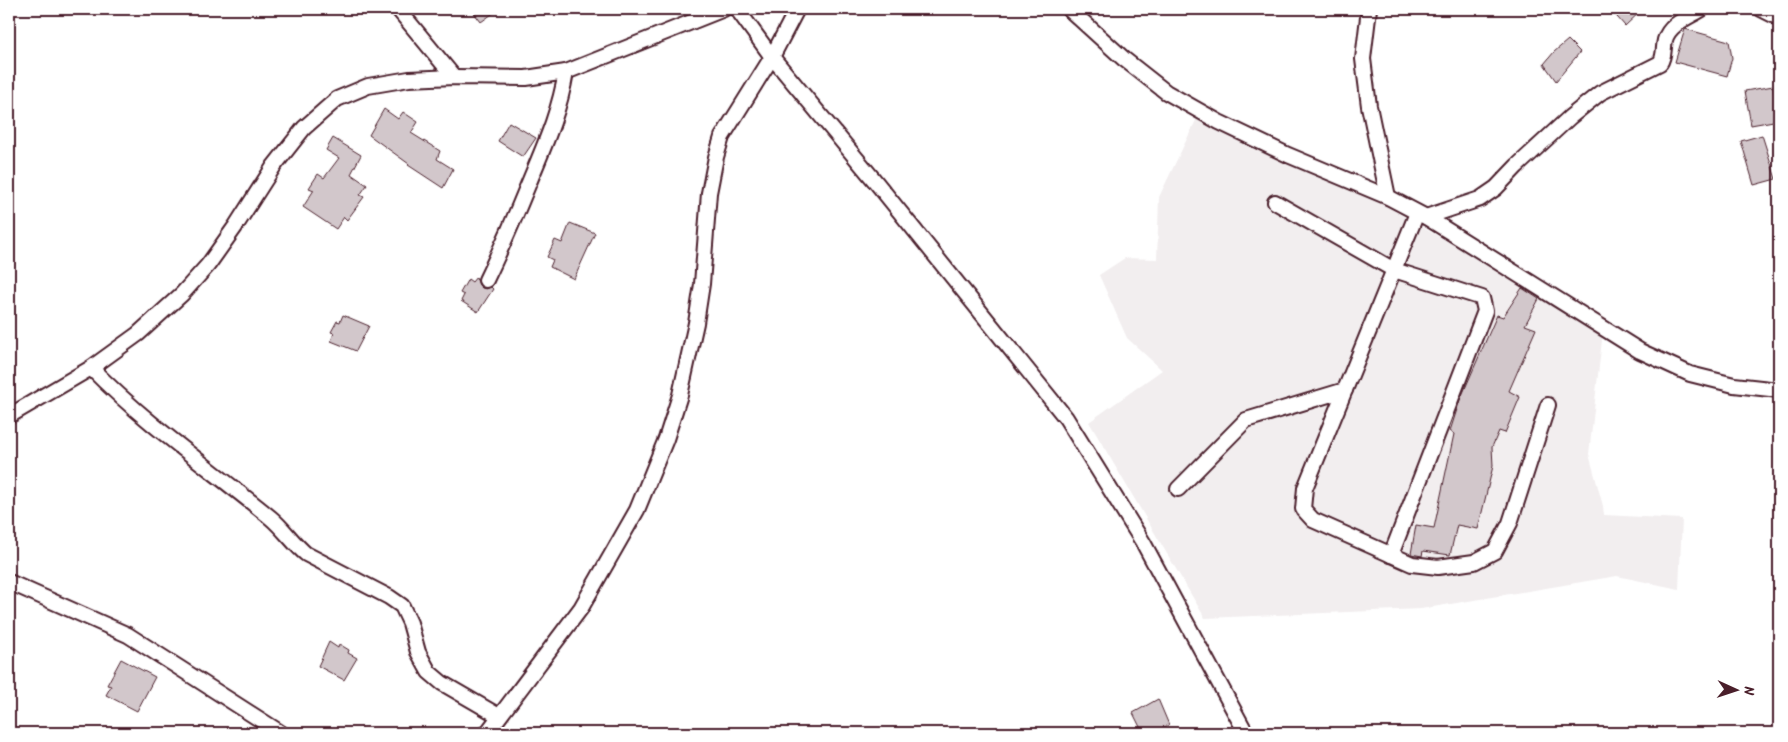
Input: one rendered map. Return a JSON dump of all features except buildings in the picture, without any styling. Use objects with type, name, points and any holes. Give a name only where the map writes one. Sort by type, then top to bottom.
[{"type":"street","points":[[398,9],[454,77]]},
{"type":"street","points":[[9,416],[91,368],[138,334],[182,294],[208,265],[235,228],[274,166],[304,128],[337,99],[368,86],[409,79],[454,77],[526,78],[566,72],[724,9]]},
{"type":"street","points":[[738,9],[772,57],[875,181],[1066,418],[1144,544],[1246,733]]},
{"type":"street","points":[[487,733],[581,608],[637,510],[663,448],[680,395],[696,323],[702,284],[709,193],[722,137],[772,57],[796,9]]},
{"type":"street","points":[[1070,9],[1124,59],[1166,92],[1219,122],[1288,155],[1388,197],[1421,215],[1640,351],[1690,374],[1734,385],[1779,390]]},
{"type":"street","points":[[1369,9],[1363,60],[1369,106],[1388,197]]},
{"type":"street","points":[[1548,405],[1510,522],[1495,551],[1474,562],[1438,567],[1412,564],[1313,520],[1303,509],[1305,488],[1394,270],[1421,215],[1480,200],[1496,188],[1570,117],[1600,93],[1660,63],[1663,59],[1665,39],[1671,28],[1702,9]]},
{"type":"street","points":[[1761,9],[1779,18]]},
{"type":"street","points":[[486,280],[550,132],[561,99],[566,72]]},
{"type":"street","points":[[1276,202],[1394,270],[1482,298],[1485,311],[1391,555]]},
{"type":"street","points":[[91,368],[143,418],[273,519],[306,554],[389,596],[402,606],[410,623],[418,652],[429,672],[442,683],[499,716]]},
{"type":"street","points":[[1178,489],[1246,420],[1345,390]]},
{"type":"street","points":[[9,582],[128,635],[281,733]]},
{"type":"shaded area","points":[[674,9],[697,9],[677,19]]},
{"type":"shaded area","points":[[1198,116],[1368,196],[1603,331],[1589,454],[1604,515],[1682,519],[1679,589],[1617,576],[1421,609],[1205,618],[1089,422],[1162,370],[1127,338],[1099,275],[1125,258],[1157,259],[1159,197]]}]
